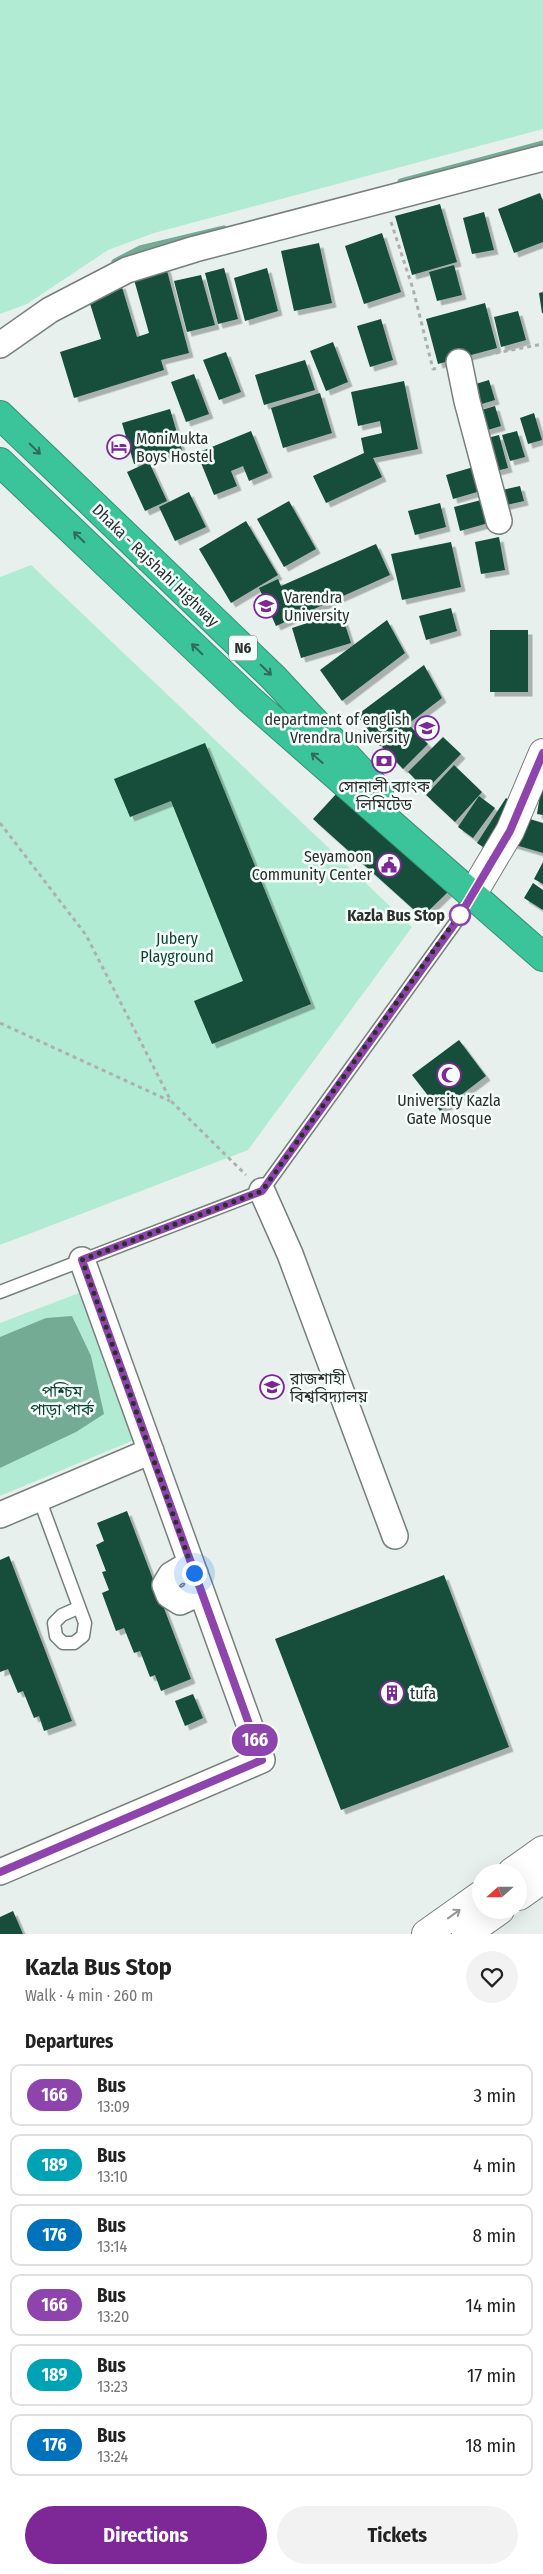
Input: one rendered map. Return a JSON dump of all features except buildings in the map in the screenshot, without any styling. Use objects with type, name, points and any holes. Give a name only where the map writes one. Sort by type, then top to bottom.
[{"type":"highway","name":"Dhaka - Rajshahi Highway","points":[[0,415],[273,677],[473,893]]},
{"type":"highway","name":"Dhaka - Rajshahi Highway","points":[[0,462],[249,700],[473,893],[543,957]]},
{"type":"main road","points":[[473,893],[510,831],[542,757]]},
{"type":"main road","points":[[523,1864],[543,1850]]},
{"type":"main road","points":[[528,1890],[543,1879]]},
{"type":"main road","points":[[426,1934],[472,1901]]},
{"type":"main road","points":[[466,1934],[487,1919]]},
{"type":"street","points":[[0,345],[50,310],[127,270],[195,249],[543,158]]},
{"type":"street","points":[[459,362],[467,401],[498,521]]},
{"type":"street","points":[[262,1191],[290,1254],[395,1536]]},
{"type":"street","points":[[0,1872],[262,1760],[82,1260]]},
{"type":"street","points":[[0,1515],[150,1451]]},
{"type":"lane","points":[[0,1292],[262,1191],[456,922],[473,893]]},
{"type":"lane","points":[[40,1498],[78,1608]]},
{"type":"path","points":[[383,200],[413,289],[433,369],[543,344]]},
{"type":"path","points":[[0,823],[86,935],[171,1101],[262,1191]]},
{"type":"path","points":[[0,1023],[171,1101]]},
{"type":"green space","points":[[0,0],[543,0],[543,129],[154,233],[108,250],[27,304],[0,314]]},
{"type":"green space","name":"Jubery Playground","points":[[31,565],[412,927],[248,1150],[0,1245],[0,577]]},
{"type":"green space","name":"পশ্চিম পাড়া পার্ক","points":[[87,1290],[141,1437],[0,1496],[0,1323]]},
{"type":"shaded area","points":[[72,1316],[91,1356],[104,1414],[76,1432],[0,1468],[0,1337],[46,1318]]},
{"type":"waterway","points":[[401,182],[543,144]]},
{"type":"waterway","points":[[115,262],[140,249],[224,229]]},
{"type":"bus line","name":"166","points":[[0,1872],[262,1760],[82,1260],[262,1191],[456,922],[510,831],[543,753]]},
{"type":"place","name":"MoniMukta Boys Hostel","points":[[119,447]]},
{"type":"place","name":"Varendra University","points":[[266,606]]},
{"type":"place","name":"department of english Vrendra University","points":[[427,728]]},
{"type":"place","name":"সোনালী ব্যাংক লিমিটেড","points":[[384,761]]},
{"type":"place","name":"Seyamoon Community Center","points":[[389,865]]},
{"type":"place","name":"Kazla Bus Stop","points":[[460,915]]},
{"type":"place","name":"University Kazla Gate Mosque","points":[[449,1075]]},
{"type":"place","name":"রাজশাহী বিশ্ববিদ্যালয়","points":[[272,1387]]},
{"type":"place","name":"tufa","points":[[392,1693]]},
{"type":"route","points":[[194,1573],[82,1260],[262,1191],[456,922],[464,908],[460,915]]}]
